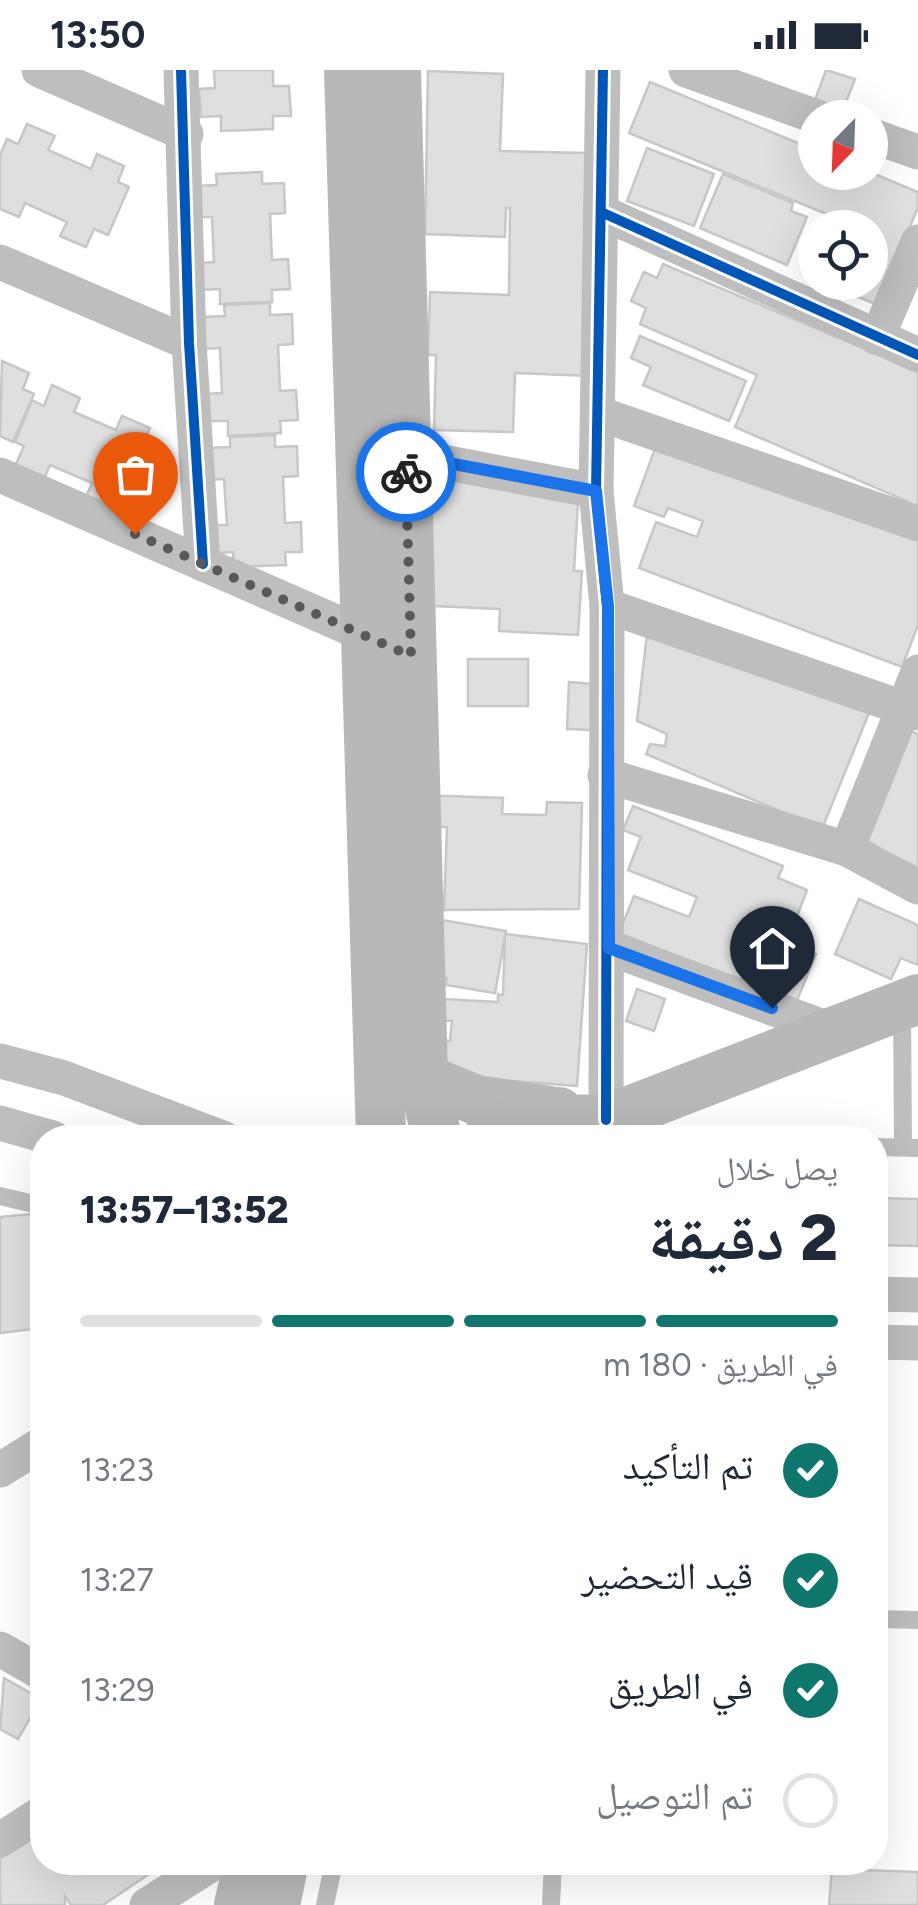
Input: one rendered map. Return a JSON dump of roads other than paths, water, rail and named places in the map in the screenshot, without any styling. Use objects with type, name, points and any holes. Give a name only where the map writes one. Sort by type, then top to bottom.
[{"type":"main road","points":[[349,70],[423,1078],[434,1125]]},
{"type":"main road","points":[[381,1125],[389,646],[406,455],[396,70]]},
{"type":"main road","points":[[509,1125],[566,1122],[837,1032],[913,1002]]},
{"type":"main road","points":[[423,1078],[476,1100],[566,1122]]},
{"type":"main road","points":[[239,1905],[245,1875]]},
{"type":"main road","points":[[275,1905],[281,1875]]},
{"type":"street","points":[[39,70],[186,134]]},
{"type":"street","points":[[182,70],[190,344],[203,564]]},
{"type":"street","points":[[566,1122],[609,948],[605,775],[608,606],[596,491],[604,70]]},
{"type":"street","points":[[686,70],[798,110]]},
{"type":"street","points":[[888,141],[918,152]]},
{"type":"street","points":[[602,212],[918,355]]},
{"type":"street","points":[[878,338],[918,242]]},
{"type":"street","points":[[0,262],[190,344]]},
{"type":"street","points":[[600,414],[918,524]]},
{"type":"street","points":[[406,455],[596,491]]},
{"type":"street","points":[[0,474],[389,646]]},
{"type":"street","points":[[608,606],[911,710]]},
{"type":"street","points":[[847,849],[911,710],[918,672]]},
{"type":"street","points":[[605,775],[847,849],[918,886]]},
{"type":"street","points":[[609,948],[837,1032]]},
{"type":"street","points":[[0,1061],[64,1078],[189,1125]]},
{"type":"street","points":[[0,1123],[30,1131]]},
{"type":"street","points":[[888,1294],[918,1295]]},
{"type":"street","points":[[888,1343],[918,1344]]},
{"type":"street","points":[[0,1470],[30,1451]]},
{"type":"street","points":[[0,1649],[30,1665]]},
{"type":"street","points":[[0,1840],[30,1821]]},
{"type":"street","points":[[147,1905],[194,1875]]},
{"type":"lane","points":[[910,1148],[913,1002]]},
{"type":"lane","points":[[0,1196],[30,1203]]},
{"type":"lane","points":[[888,1619],[918,1620]]},
{"type":"lane","points":[[325,1905],[331,1875]]},
{"type":"lane","points":[[551,1905],[552,1875]]}]
